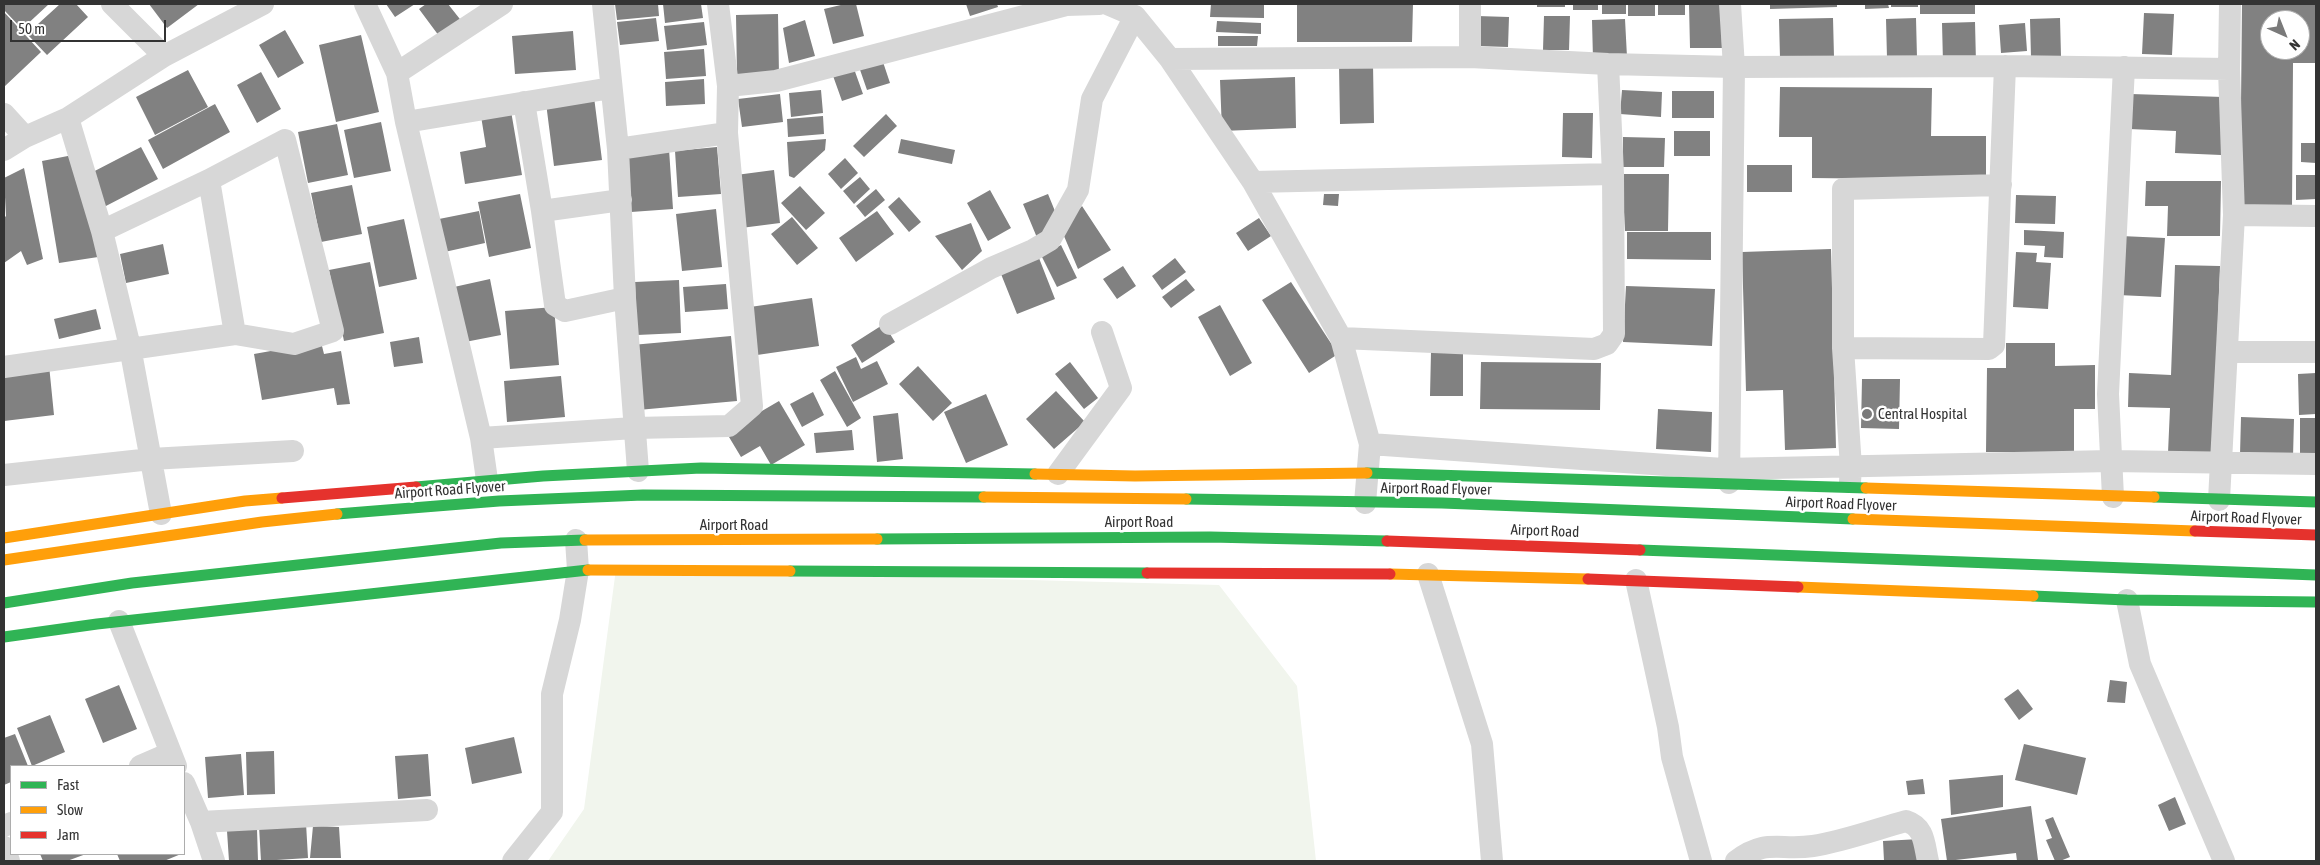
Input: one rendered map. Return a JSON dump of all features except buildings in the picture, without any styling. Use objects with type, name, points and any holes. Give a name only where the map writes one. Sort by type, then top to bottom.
[{"type":"main road","points":[[4,538],[245,501],[487,480],[701,468],[903,484],[1058,474],[1136,476],[1368,473],[1729,477]]},
{"type":"main road","points":[[1850,477],[2113,497],[2316,502]]},
{"type":"main road","name":"Airport Road Flyover","points":[[4,560],[262,522],[499,501],[903,484],[1365,503],[1630,510],[2044,528],[2316,535]]},
{"type":"main road","name":"Airport Road","points":[[576,540],[1210,537],[1466,542],[1701,568]]},
{"type":"main road","points":[[4,603],[132,584],[502,543],[576,540]]},
{"type":"main road","points":[[1701,568],[1730,554],[2316,575]]},
{"type":"main road","points":[[4,637],[119,621],[578,570],[1428,574],[1636,580],[1701,568],[2127,600],[2316,602]]},
{"type":"street","points":[[112,4],[164,56]]},
{"type":"street","points":[[365,4],[397,73],[406,122],[481,438],[487,480]]},
{"type":"street","points":[[397,73],[502,4]]},
{"type":"street","points":[[603,4],[618,149],[625,298],[638,471]]},
{"type":"street","points":[[481,438],[634,428],[729,426],[752,406],[727,133],[728,86],[718,4]]},
{"type":"street","points":[[728,86],[776,80],[1066,4],[1100,4]]},
{"type":"street","points":[[1107,4],[1135,16],[1170,59],[1254,182],[1341,338],[1370,444],[1365,503]]},
{"type":"street","points":[[1470,4],[1470,56]]},
{"type":"street","points":[[1729,477],[1734,67],[1730,4]]},
{"type":"street","points":[[2219,500],[2234,215],[2229,70],[2230,4]]},
{"type":"street","points":[[4,150],[25,137],[68,118],[164,56],[248,7]]},
{"type":"street","points":[[890,324],[991,268],[1033,250],[1050,240],[1078,190],[1092,99],[1135,16]]},
{"type":"street","points":[[1170,59],[1470,56],[1608,64],[1734,67],[2005,66],[2229,70]]},
{"type":"street","points":[[1341,338],[1594,348],[1607,344],[1614,334],[1613,174],[1608,64]]},
{"type":"street","points":[[1843,348],[1989,349],[1992,347],[1994,342],[2005,66]]},
{"type":"street","points":[[2113,497],[2108,394],[2124,67]]},
{"type":"street","points":[[406,122],[611,88]]},
{"type":"street","points":[[524,102],[555,305],[565,311],[625,298]]},
{"type":"street","points":[[4,114],[25,137]]},
{"type":"street","points":[[68,118],[102,231],[130,348],[161,514]]},
{"type":"street","points":[[618,149],[727,133]]},
{"type":"street","points":[[4,367],[235,334],[294,344],[334,331],[285,140],[209,180],[102,231]]},
{"type":"street","points":[[1254,182],[1613,174]]},
{"type":"street","points":[[209,180],[235,334]]},
{"type":"street","points":[[1850,477],[1843,348],[1842,189],[2001,185]]},
{"type":"street","points":[[542,211],[621,200]]},
{"type":"street","points":[[2234,215],[2316,216]]},
{"type":"street","points":[[1058,474],[1121,388],[1102,332]]},
{"type":"street","points":[[2228,352],[2316,352]]},
{"type":"street","points":[[1370,444],[1729,477],[1850,477],[2111,461],[2316,464]]},
{"type":"street","points":[[4,475],[151,459],[293,451]]},
{"type":"street","points":[[513,861],[552,812],[552,694],[570,620],[578,570],[576,540]]},
{"type":"street","points":[[1428,574],[1482,744],[1492,861]]},
{"type":"street","points":[[1636,580],[1672,757],[1701,861]]},
{"type":"street","points":[[2127,600],[2140,664],[2224,861]]},
{"type":"street","points":[[119,621],[173,760],[146,765]]},
{"type":"street","points":[[185,785],[202,822],[214,861]]},
{"type":"street","points":[[202,822],[427,810]]},
{"type":"street","points":[[1736,861],[1750,851],[1768,846],[1812,846],[1906,821],[1915,824],[1922,832],[1928,861]]},
{"type":"street","points":[[4,847],[9,861]]},
{"type":"shaded area","points":[[616,569],[1219,585],[1297,686],[1316,861],[548,861],[584,809]]},
{"type":"traffic: fast","points":[[416,487],[543,476],[701,468],[1035,474]]},
{"type":"traffic: fast","points":[[1367,473],[1866,488]]},
{"type":"traffic: fast","points":[[337,514],[499,501],[643,495],[984,497]]},
{"type":"traffic: fast","points":[[2154,497],[2316,502]]},
{"type":"traffic: fast","points":[[1186,499],[1442,503],[1853,519]]},
{"type":"traffic: fast","points":[[877,539],[1210,537],[1387,541]]},
{"type":"traffic: fast","points":[[4,603],[132,583],[501,543],[585,540]]},
{"type":"traffic: fast","points":[[1640,550],[2316,575]]},
{"type":"traffic: fast","points":[[4,637],[97,624],[588,570]]},
{"type":"traffic: fast","points":[[790,571],[1147,573]]},
{"type":"traffic: fast","points":[[2033,596],[2127,600],[2316,602]]},
{"type":"traffic: slow","points":[[1035,474],[1135,476],[1367,473]]},
{"type":"traffic: slow","points":[[1866,488],[2154,497]]},
{"type":"traffic: slow","points":[[984,497],[1186,499]]},
{"type":"traffic: slow","points":[[4,538],[245,501],[282,498]]},
{"type":"traffic: slow","points":[[4,560],[262,522],[337,514]]},
{"type":"traffic: slow","points":[[1853,519],[2195,531]]},
{"type":"traffic: slow","points":[[585,540],[877,539]]},
{"type":"traffic: slow","points":[[588,570],[790,571]]},
{"type":"traffic: slow","points":[[1390,574],[1588,579]]},
{"type":"traffic: slow","points":[[1798,587],[2033,596]]},
{"type":"traffic: jam","points":[[282,498],[416,487]]},
{"type":"traffic: jam","points":[[2195,531],[2316,535]]},
{"type":"traffic: jam","points":[[1387,541],[1640,550]]},
{"type":"traffic: jam","points":[[1147,573],[1390,574]]},
{"type":"traffic: jam","points":[[1588,579],[1798,587]]},
{"type":"place","name":"Central Hospital","points":[[1867,414]]}]
